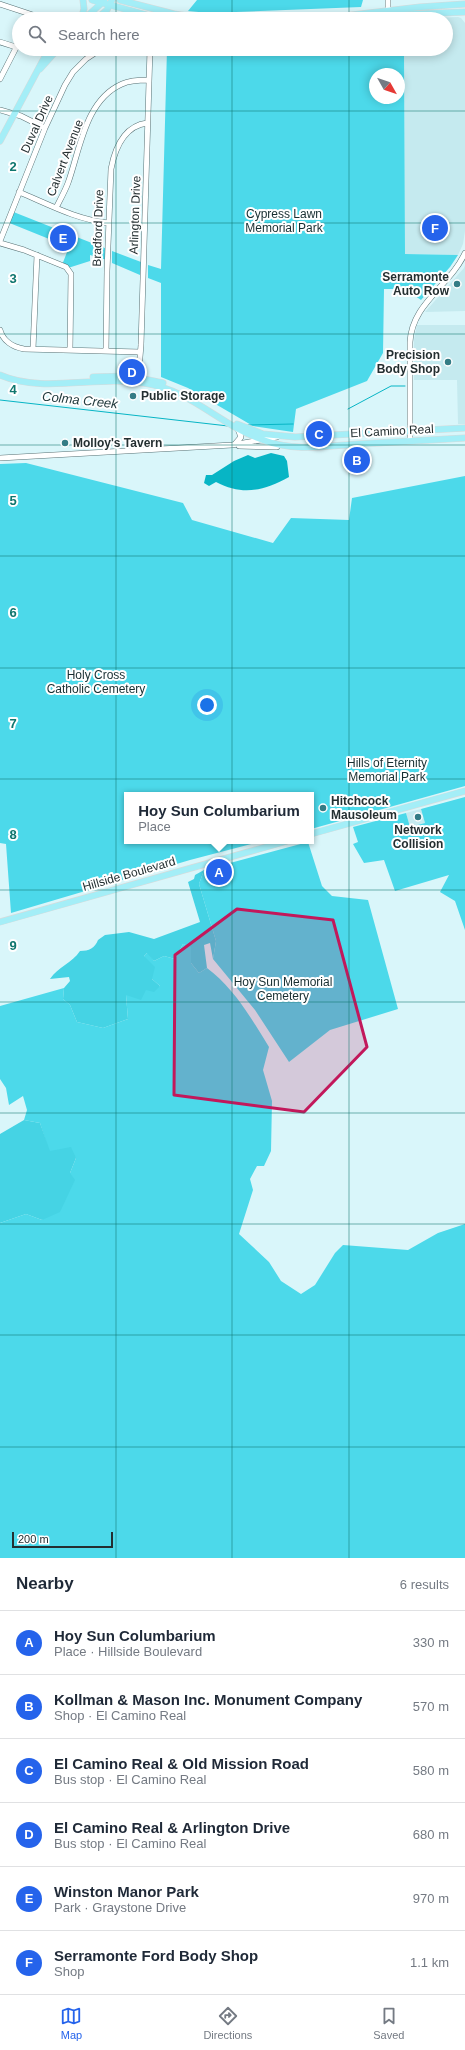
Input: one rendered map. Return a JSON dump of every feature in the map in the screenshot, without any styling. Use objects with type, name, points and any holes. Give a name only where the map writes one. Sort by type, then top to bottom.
[{"type":"main road","points":[[83,0],[83,12]]},
{"type":"main road","points":[[92,0],[112,3],[140,12]]},
{"type":"main road","points":[[122,0],[167,12]]},
{"type":"main road","points":[[92,12],[104,2]]},
{"type":"main road","points":[[103,12],[112,3]]},
{"type":"main road","points":[[379,12],[465,4]]},
{"type":"main road","points":[[453,12],[465,12]]},
{"type":"main road","points":[[0,141],[45,56]]},
{"type":"main road","points":[[36,73],[52,56]]},
{"type":"main road","name":"El Camino Real","points":[[0,371],[21,378],[35,380],[120,376],[138,380],[184,395],[238,429],[260,439],[288,447],[465,438]]},
{"type":"main road","name":"El Camino Real","points":[[0,375],[20,382],[35,383],[138,380],[157,381],[182,390],[246,428],[267,435],[284,437],[409,432],[465,428]]},
{"type":"main road","points":[[314,833],[465,791]]},
{"type":"main road","name":"Hillside Boulevard","points":[[0,922],[276,844]]},
{"type":"street","points":[[388,0],[388,11]]},
{"type":"street","points":[[0,4],[25,12]]},
{"type":"street","points":[[0,42],[12,43]]},
{"type":"street","points":[[0,79],[12,56]]},
{"type":"street","name":"Duval Drive","points":[[0,242],[45,128],[73,72],[90,56]]},
{"type":"street","name":"Arlington Drive","points":[[138,380],[150,56]]},
{"type":"street","name":"Calvert Avenue","points":[[56,208],[68,183],[77,148],[96,108],[110,91],[122,84],[132,81],[149,80]]},
{"type":"street","points":[[0,110],[45,128]]},
{"type":"street","name":"Bradford Drive","points":[[106,351],[111,169],[114,156],[121,140],[138,124],[147,123]]},
{"type":"street","points":[[19,192],[56,208],[87,219],[109,223]]},
{"type":"street","points":[[0,242],[66,266],[71,274],[70,350]]},
{"type":"street","points":[[410,441],[410,342],[412,327],[423,307],[453,272],[465,253]]},
{"type":"street","points":[[33,349],[37,255]]},
{"type":"street","points":[[0,330],[7,341],[14,346],[33,349],[140,352]]},
{"type":"street","points":[[232,445],[241,438],[241,434],[238,429]]},
{"type":"street","points":[[232,445],[260,439],[284,437]]},
{"type":"street","points":[[0,458],[232,445],[288,447]]},
{"type":"highlighted area","points":[[237,909],[333,920],[367,1047],[304,1112],[174,1095],[175,955]]},
{"type":"shaded area","points":[[453,17],[458,17],[465,23],[465,231],[463,244],[458,255],[405,254],[404,56],[453,56]]},
{"type":"shaded area","name":"Serramonte Auto Row","points":[[465,265],[465,311],[425,312],[464,268]]},
{"type":"shaded area","points":[[417,325],[465,325],[465,424],[458,424],[457,380],[414,380],[414,340]]},
{"type":"shaded area","points":[[271,453],[284,456],[287,461],[289,477],[280,482],[253,490],[235,489],[216,482],[209,486],[204,483],[206,475],[212,475],[234,461],[248,455],[255,458]]},
{"type":"shaded area","points":[[421,809],[425,823],[410,827],[406,813]]},
{"type":"shaded area","points":[[204,870],[199,884],[216,941],[213,959],[210,943],[204,945],[207,968],[199,973],[191,963],[191,947],[183,944],[175,959],[164,956],[154,961],[147,953],[144,956],[155,967],[152,979],[160,986],[154,992],[146,990],[141,1000],[126,995],[128,1019],[103,1028],[77,1022],[70,1005],[63,999],[64,988],[70,981],[69,977],[50,979],[53,975],[73,959],[80,951],[91,948],[105,935],[129,932],[154,939],[200,922],[188,882],[194,879],[195,875]]},
{"type":"shaded area","points":[[24,1120],[40,1123],[50,1151],[71,1147],[76,1158],[70,1173],[75,1180],[60,1212],[42,1220],[26,1214],[0,1223],[0,1134]]},
{"type":"green space","points":[[197,0],[363,0],[361,7],[234,12],[188,11]]},
{"type":"green space","name":"Cypress Lawn Memorial Park","points":[[167,56],[404,56],[404,68],[369,68],[369,104],[404,104],[405,254],[458,255],[450,267],[421,300],[405,289],[384,289],[383,353],[367,381],[296,409],[293,432],[253,426],[188,388],[161,377],[161,283],[148,278],[148,265],[161,269]]},
{"type":"green space","points":[[11,211],[107,249],[107,260],[90,255],[90,261],[68,268],[62,265],[69,247],[7,222]]},
{"type":"green space","points":[[112,251],[141,262],[140,275],[112,263]]},
{"type":"green space","points":[[26,463],[183,503],[192,520],[273,543],[291,518],[349,520],[352,498],[465,476],[465,786],[314,828],[314,792],[124,792],[124,844],[251,844],[190,860],[11,913],[6,844],[0,843],[0,464]]},
{"type":"green space","points":[[465,797],[465,930],[455,901],[440,892],[449,875],[395,891],[384,860],[364,863],[353,844],[358,842],[353,827],[406,813],[410,827],[425,823],[421,809]]},
{"type":"green space","name":"Hoy Sun Memorial Cemetery","points":[[301,844],[309,844],[322,886],[332,896],[368,900],[398,1009],[330,1030],[289,1062],[255,1010],[213,959],[216,941],[199,884],[204,870]]},
{"type":"green space","points":[[183,944],[191,946],[191,963],[199,973],[207,968],[234,994],[269,1047],[263,1070],[272,1101],[271,1151],[264,1166],[257,1166],[250,1179],[253,1190],[239,1234],[269,1262],[281,1281],[301,1294],[315,1285],[335,1253],[343,1245],[408,1250],[438,1233],[465,1224],[465,1558],[0,1558],[0,1223],[26,1214],[42,1220],[70,1173],[76,1158],[49,1151],[40,1123],[24,1120],[27,1110],[23,1096],[9,1105],[6,1088],[0,1079],[0,1006],[64,988],[63,999],[70,1005],[77,1022],[103,1028],[128,1019],[126,995],[160,986],[152,979],[144,956],[148,952],[154,961],[164,956],[175,959]]},
{"type":"waterway","name":"Colma Creek","points":[[348,409],[391,386],[405,386]]},
{"type":"waterway","name":"Colma Creek","points":[[0,400],[228,426]]},
{"type":"waterway","name":"Colma Creek","points":[[248,425],[293,424]]},
{"type":"place","name":"Serramonte Ford Body Shop","points":[[435,228]]},
{"type":"place","name":"Winston Manor Park","points":[[63,238]]},
{"type":"place","name":"Serramonte Auto Row","points":[[457,284]]},
{"type":"place","name":"Precision Body Shop","points":[[448,362]]},
{"type":"place","name":"El Camino Real & Arlington Drive","points":[[132,372]]},
{"type":"place","name":"Public Storage","points":[[133,396]]},
{"type":"place","name":"El Camino Real & Old Mission Road","points":[[319,434]]},
{"type":"place","name":"Molloy's Tavern","points":[[65,443]]},
{"type":"place","name":"Kollman & Mason Inc. Monument Company","points":[[357,460]]},
{"type":"place","name":"Hitchcock Mausoleum","points":[[323,808]]},
{"type":"place","name":"Network Collision","points":[[418,817]]},
{"type":"place","name":"Hoy Sun Columbarium","points":[[219,872]]},
{"type":"park label","name":"Holy Cross Catholic Cemetery","points":[[96,682]]},
{"type":"park label","name":"Hills of Eternity Memorial Park","points":[[387,770]]}]
